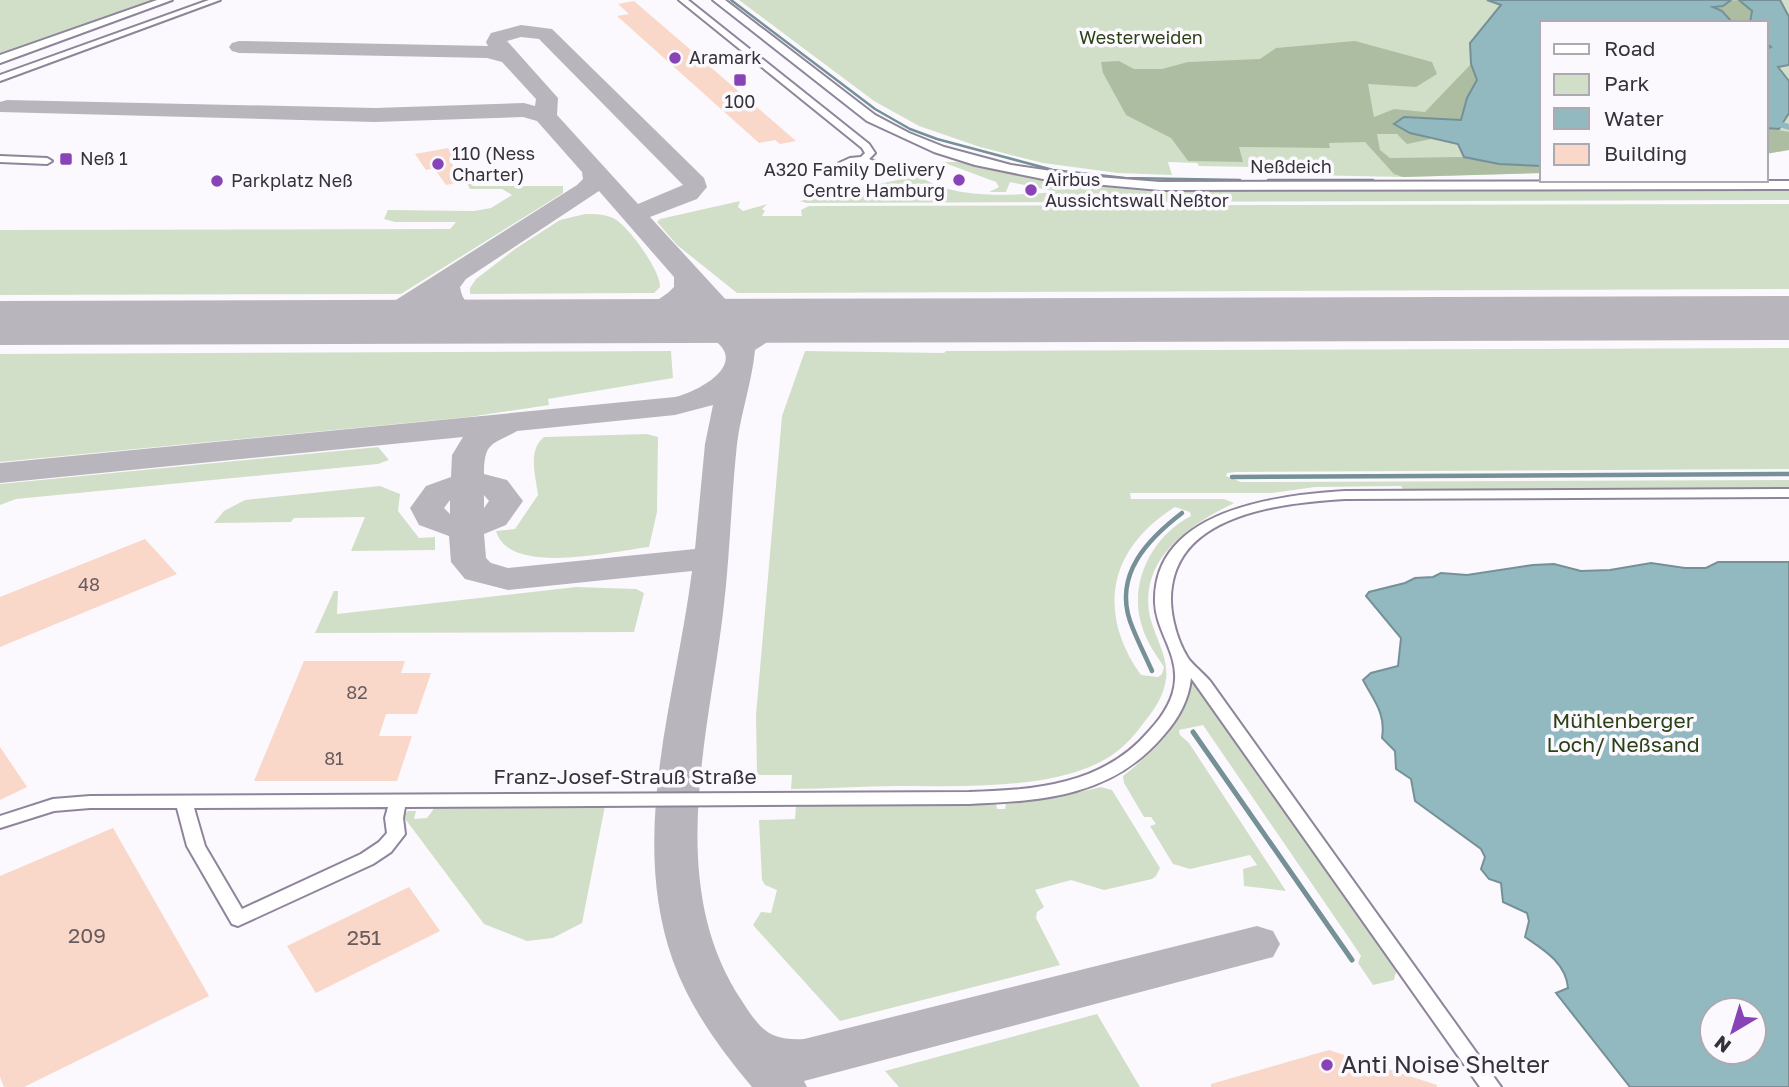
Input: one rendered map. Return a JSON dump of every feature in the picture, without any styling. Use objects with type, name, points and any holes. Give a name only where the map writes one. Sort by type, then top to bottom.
[{"type":"street","points":[[0,59],[167,0]]},
{"type":"street","points":[[0,78],[216,0]]},
{"type":"street","points":[[683,0],[866,146],[870,153],[863,160]]},
{"type":"street","name":"Neßdeich","points":[[718,0],[886,127],[962,156],[1038,174],[1097,182],[1160,186],[1789,185]]},
{"type":"street","points":[[0,159],[47,161]]},
{"type":"street","points":[[854,174],[843,164],[849,160],[863,160],[890,173],[911,170]]},
{"type":"street","points":[[1491,1087],[1204,685],[1193,670],[1182,662],[1168,632],[1163,612],[1163,592],[1169,570],[1181,549],[1194,536],[1222,519],[1244,509],[1294,498],[1345,495],[1789,493]]},
{"type":"street","name":"Franz-Josef-Strauß Straße","points":[[0,822],[53,805],[184,801],[969,798],[1048,792],[1104,776],[1137,756],[1160,730],[1177,702],[1183,682],[1182,662]]},
{"type":"street","points":[[184,801],[196,846],[238,919],[367,859],[385,847],[396,834],[394,818],[398,800]]},
{"type":"green space","points":[[0,0],[158,0],[0,55]]},
{"type":"green space","name":"Westerweiden","points":[[739,0],[1789,0],[1789,139],[1768,134],[1768,21],[1606,21],[1498,10],[1477,80],[1410,133],[1458,144],[1463,151],[1499,164],[1540,166],[1540,173],[1403,177],[1258,174],[1253,167],[1199,166],[1197,163],[1168,162],[1172,175],[1118,173],[1043,163],[980,147],[919,126],[874,101]]},
{"type":"green space","points":[[1740,0],[1752,12],[1750,21],[1730,21],[1722,11],[1712,7],[1726,1]]},
{"type":"green space","points":[[1355,41],[1432,62],[1437,74],[1416,87],[1368,84],[1374,117],[1394,109],[1425,112],[1471,64],[1477,80],[1467,98],[1461,120],[1404,117],[1395,123],[1410,133],[1431,139],[1407,144],[1397,134],[1377,134],[1380,150],[1390,158],[1464,157],[1499,164],[1540,166],[1540,173],[1403,177],[1394,174],[1365,142],[1329,143],[1330,148],[1239,147],[1243,162],[1188,161],[1171,138],[1126,115],[1103,73],[1101,62],[1119,61],[1134,69],[1162,69],[1188,62],[1260,59],[1276,48]]},
{"type":"green space","points":[[1768,128],[1789,132],[1789,150],[1768,154]]},
{"type":"green space","points":[[942,162],[957,162],[1051,182],[1151,191],[1789,190],[1789,200],[800,201],[902,179],[908,174],[917,174],[931,183],[964,192],[1003,195],[1057,192],[1010,182],[1006,192],[989,192],[999,187],[996,182]]},
{"type":"green space","points":[[463,176],[466,176],[473,186],[563,186],[563,193],[401,294],[0,295],[0,230],[450,229],[456,222],[395,222],[384,219],[388,210],[474,211],[491,208],[512,195],[502,189],[470,189]]},
{"type":"green space","points":[[740,201],[738,207],[743,211],[767,204],[762,209],[765,211],[762,216],[802,216],[801,210],[809,206],[1789,204],[1789,289],[737,293],[677,245],[657,222],[660,219]]},
{"type":"green space","points":[[585,214],[610,217],[627,229],[655,270],[660,287],[654,293],[470,294],[470,288],[476,279],[515,249],[560,220]]},
{"type":"green space","points":[[1789,348],[1789,469],[1236,472],[1227,473],[1226,476],[1241,482],[1789,480],[1789,489],[1404,490],[1401,486],[1315,487],[1272,493],[1130,493],[1131,499],[1224,499],[1234,503],[1184,533],[1159,561],[1148,596],[1150,617],[1164,655],[1166,679],[1156,707],[1121,748],[1090,767],[1037,781],[979,786],[791,789],[792,775],[757,775],[756,715],[782,416],[805,351]],"holes":[[[1175,507],[1190,512],[1191,516],[1162,538],[1144,569],[1139,586],[1140,621],[1164,667],[1158,677],[1141,675],[1118,628],[1116,583],[1123,562],[1153,523]]]},
{"type":"green space","points":[[671,351],[673,378],[548,399],[549,405],[469,417],[0,462],[0,354]]},
{"type":"green space","points":[[647,434],[658,437],[657,512],[649,547],[564,558],[520,553],[505,545],[496,531],[515,529],[538,495],[534,456],[544,437]]},
{"type":"green space","points":[[378,447],[389,460],[378,464],[16,499],[0,505],[0,484]]},
{"type":"green space","points":[[380,486],[400,494],[398,511],[419,538],[435,537],[435,550],[351,551],[365,517],[214,523],[224,511],[245,500]]},
{"type":"green space","points":[[576,587],[636,589],[644,593],[634,632],[315,633],[334,591],[338,591],[337,614]]},
{"type":"green space","points":[[1193,679],[1397,968],[1394,980],[1373,985],[1358,963],[1361,956],[1203,725],[1179,730],[1180,735],[1189,743],[1286,891],[1244,886],[1243,869],[1257,865],[1250,855],[1190,869],[1173,864],[1150,826],[1156,824],[1151,817],[1144,817],[1124,783],[1123,776],[1158,745],[1176,723]]},
{"type":"green space","points":[[1101,787],[1112,790],[1160,868],[1152,879],[1104,890],[1071,880],[1035,890],[1044,907],[1037,912],[1036,918],[1060,965],[840,1021],[753,925],[761,912],[771,913],[777,890],[765,885],[762,880],[759,820],[795,819],[796,805],[996,804],[997,809],[1005,809],[1006,804],[1058,797]]},
{"type":"green space","points":[[605,806],[582,923],[553,938],[527,941],[484,924],[403,816],[408,811],[416,811],[414,819],[427,818],[435,807]]},
{"type":"green space","points":[[1097,1014],[1140,1087],[899,1087],[885,1071]]},
{"type":"water","points":[[1487,0],[1731,0],[1723,6],[1713,7],[1722,11],[1731,21],[1540,21],[1540,166],[1499,164],[1464,157],[1458,144],[1410,133],[1394,124],[1404,117],[1461,120],[1467,98],[1477,80],[1471,64],[1470,43],[1501,5]]},
{"type":"water","points":[[1739,0],[1780,0],[1789,17],[1789,65],[1778,67],[1789,81],[1789,113],[1779,129],[1768,128],[1768,48],[1771,47],[1768,45],[1768,21],[1750,21],[1752,11]]},
{"type":"water","name":"Mühlenberger Loch/ Neßsand","points":[[1718,562],[1789,562],[1789,1087],[1630,1087],[1556,993],[1568,988],[1563,971],[1553,958],[1525,937],[1529,921],[1527,913],[1503,902],[1501,883],[1489,879],[1481,869],[1485,857],[1481,849],[1415,801],[1411,779],[1396,769],[1395,751],[1382,738],[1381,714],[1363,680],[1371,673],[1398,666],[1401,638],[1366,596],[1369,592],[1441,573],[1467,575],[1533,565],[1554,564],[1581,571],[1610,570],[1651,563],[1706,568]]},
{"type":"building","points":[[634,1],[796,141],[780,144],[775,140],[759,143],[617,16],[629,14],[618,4]]},
{"type":"building","name":"110 (Ness Charter)","points":[[448,148],[457,159],[450,161],[465,181],[446,185],[434,168],[426,170],[415,154]]},
{"type":"building","points":[[145,539],[177,574],[0,647],[0,597]]},
{"type":"building","points":[[304,661],[405,661],[401,673],[431,673],[417,714],[386,714],[379,736],[412,736],[397,781],[254,781]]},
{"type":"building","points":[[0,747],[27,787],[0,800]]},
{"type":"building","points":[[113,828],[209,996],[24,1087],[4,1087],[0,1077],[0,876]]},
{"type":"building","points":[[409,887],[440,931],[316,993],[287,946]]},
{"type":"building","name":"Anti Noise Shelter","points":[[1329,1050],[1437,1087],[1211,1087],[1211,1084]]},
{"type":"waterway","points":[[731,0],[875,109],[910,129],[937,139],[1053,170],[1125,178],[1240,180]]},
{"type":"waterway","points":[[1768,121],[1789,127]]},
{"type":"waterway","points":[[1268,180],[1373,180]]},
{"type":"waterway","points":[[1232,477],[1789,474]]},
{"type":"waterway","points":[[1152,671],[1130,621],[1126,604],[1127,588],[1130,573],[1146,546],[1182,513]]},
{"type":"waterway","points":[[1193,732],[1352,960]]},
{"type":"taxiway","points":[[545,116],[547,98],[496,42],[498,37],[521,31],[545,33],[695,183],[695,187],[688,194],[633,215]]},
{"type":"taxiway","points":[[239,47],[487,52],[509,57]]},
{"type":"taxiway","points":[[7,107],[375,115],[524,110],[545,116]]},
{"type":"taxiway","points":[[545,116],[594,171]]},
{"type":"taxiway","points":[[356,322],[398,311],[586,190],[595,180],[594,171]]},
{"type":"taxiway","points":[[594,171],[633,215]]},
{"type":"taxiway","points":[[633,215],[740,333],[740,350]]},
{"type":"taxiway","points":[[456,274],[446,287],[448,301],[461,313],[487,322]]},
{"type":"taxiway","points":[[621,321],[658,311],[675,302],[688,288],[688,276]]},
{"type":"taxiway","points":[[682,321],[716,329],[729,338],[738,352],[740,350]]},
{"type":"taxiway","points":[[740,350],[751,338],[768,329],[805,321]]},
{"type":"taxiway","points":[[711,558],[721,444],[740,350]]},
{"type":"taxiway","points":[[0,473],[675,406],[709,396],[736,373]]},
{"type":"taxiway","points":[[467,483],[468,455],[474,444],[493,430],[505,426]]},
{"type":"taxiway","points":[[467,483],[438,493],[427,508],[431,518],[440,523],[467,527]]},
{"type":"taxiway","points":[[467,483],[467,527]]},
{"type":"taxiway","points":[[467,483],[485,484],[495,488],[504,495],[506,501],[494,518],[467,527]]},
{"type":"taxiway","points":[[467,527],[466,552],[469,562],[478,571],[508,579],[711,558]]},
{"type":"taxiway","points":[[711,558],[680,777],[676,870],[683,916],[697,962],[720,1008],[782,1087]]},
{"type":"taxiway","points":[[750,1048],[784,1061],[804,1060],[1257,944]]},
{"type":"runway","points":[[0,323],[1789,318]]},
{"type":"place","name":"Aramark","points":[[675,58]]},
{"type":"place","name":"100","points":[[740,80]]},
{"type":"place","name":"Neß 1","points":[[66,159]]},
{"type":"place","name":"110 (Ness Charter)","points":[[438,164]]},
{"type":"place","name":"A320 Family Delivery Centre Hamburg","points":[[959,180]]},
{"type":"place","name":"Parkplatz Neß","points":[[217,181]]},
{"type":"place","name":"Airbus Aussichtswall Neßtor","points":[[1031,190]]},
{"type":"place","name":"Anti Noise Shelter","points":[[1327,1065]]}]
